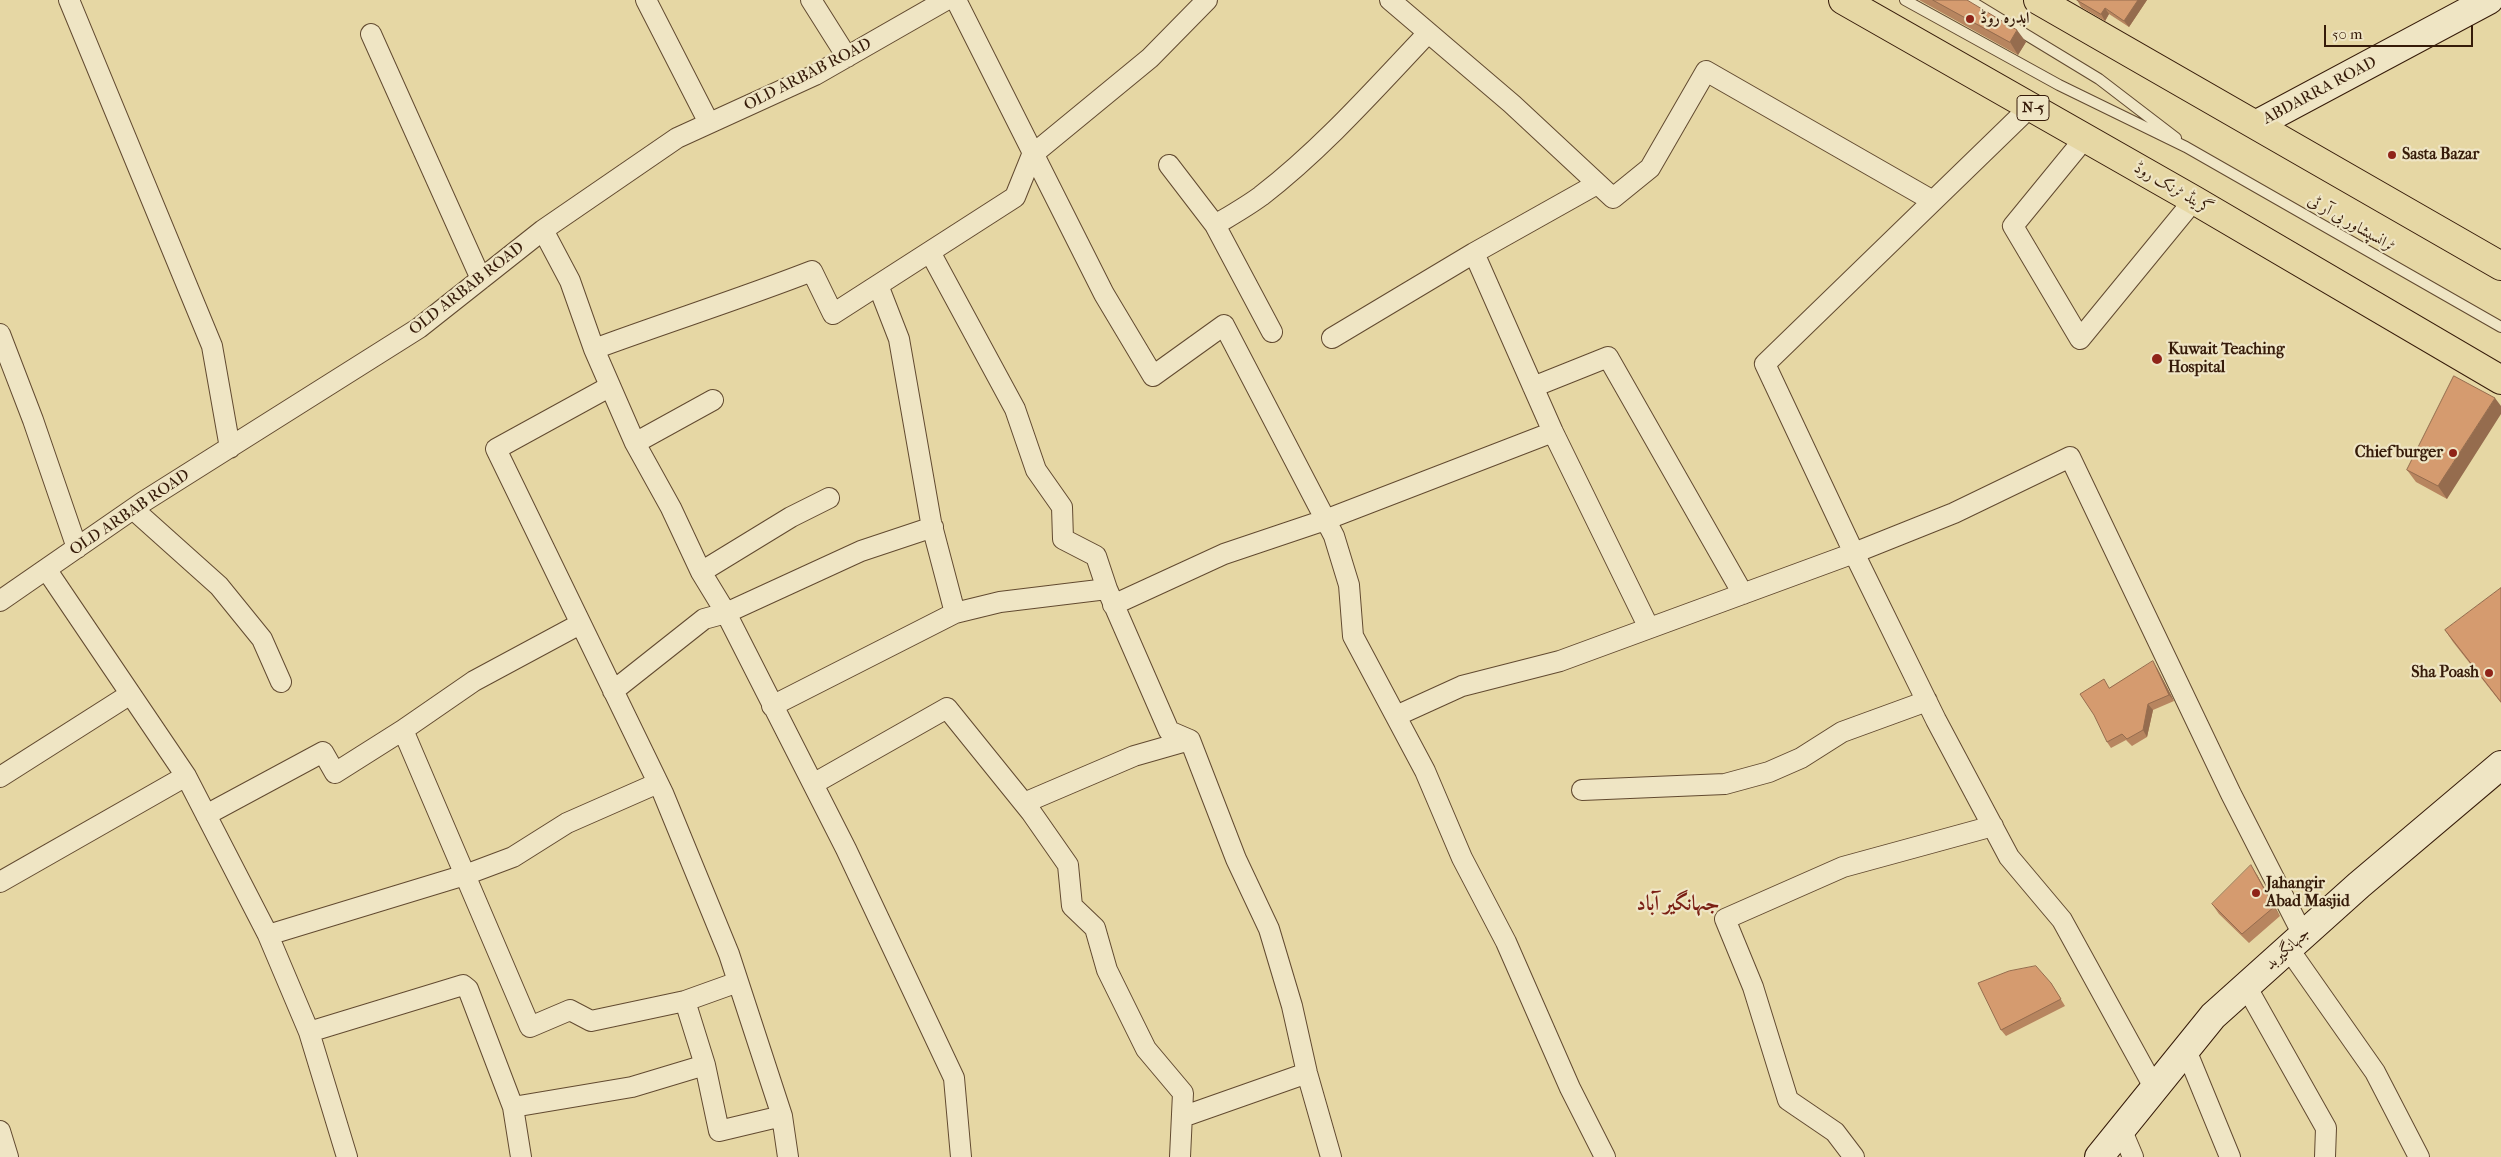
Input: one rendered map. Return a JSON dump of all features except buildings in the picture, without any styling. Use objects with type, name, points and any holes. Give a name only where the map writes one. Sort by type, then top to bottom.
[{"type":"highway","name":"گرینڈ ٹرنک روڈ","points":[[1843,0],[2194,200],[2501,380]]},
{"type":"highway","points":[[2038,0],[2257,124],[2501,266]]},
{"type":"street","points":[[69,0],[212,346],[230,448]]},
{"type":"street","points":[[646,0],[709,124]]},
{"type":"street","points":[[811,0],[847,57]]},
{"type":"street","name":"OLD ARBAB ROAD","points":[[0,601],[133,509],[419,328],[543,230],[677,138],[816,75],[946,0]]},
{"type":"street","points":[[956,0],[1032,155],[1104,294],[1153,376],[1224,325],[1334,536],[1349,585],[1353,636],[1425,771],[1462,858],[1506,942],[1570,1088],[1604,1157]]},
{"type":"street","points":[[594,349],[688,314],[750,296],[812,271],[833,314],[1015,197],[1032,155],[1150,58],[1208,0]]},
{"type":"street","points":[[1390,0],[1512,104],[1613,198],[1650,168],[1706,71],[1933,201]]},
{"type":"street","name":"ABDARRA ROAD","points":[[2257,124],[2489,0]]},
{"type":"street","points":[[1215,226],[1259,198],[1290,172],[1352,112],[1428,33]]},
{"type":"street","points":[[371,34],[481,279]]},
{"type":"street","points":[[2030,107],[1765,364],[1854,553],[1927,701],[2009,858],[2062,920],[2155,1089]]},
{"type":"street","points":[[2085,138],[2013,226],[2080,339],[2194,200]]},
{"type":"street","points":[[1169,165],[1215,226],[1272,332]]},
{"type":"street","points":[[1332,338],[1474,253],[1597,184]]},
{"type":"street","points":[[543,230],[570,281],[594,349],[635,443],[671,508],[701,572],[726,613],[813,784],[889,936],[954,1078],[961,1157]]},
{"type":"street","points":[[930,252],[1015,410],[1036,470],[1062,507],[1063,539],[1096,556],[1110,597],[1170,730],[1190,740],[1236,859],[1269,930],[1292,1006],[1307,1073],[1331,1157]]},
{"type":"street","points":[[1474,253],[1553,432],[1649,628]]},
{"type":"street","points":[[878,285],[899,339],[933,527],[955,613]]},
{"type":"street","points":[[0,334],[33,420],[77,548]]},
{"type":"street","points":[[1533,387],[1608,357],[1743,594]]},
{"type":"street","points":[[610,387],[496,449],[658,782],[738,982],[782,1116],[788,1157]]},
{"type":"street","points":[[635,443],[713,400]]},
{"type":"street","points":[[772,706],[955,613],[1000,602],[1110,597],[1224,554],[1325,520],[1553,432]]},
{"type":"street","points":[[1396,716],[1462,686],[1560,661],[1854,553],[1954,513],[2070,457],[2231,794],[2296,942],[2374,1072],[2419,1157]]},
{"type":"street","points":[[701,572],[791,517],[829,498]]},
{"type":"street","points":[[133,509],[219,586],[262,639],[281,682]]},
{"type":"street","points":[[613,691],[704,619],[726,613],[861,550],[933,527]]},
{"type":"street","points":[[46,569],[129,695],[186,776],[268,934],[309,1032],[347,1157]]},
{"type":"street","points":[[206,815],[322,752],[335,773],[403,730],[474,681],[580,624]]},
{"type":"street","points":[[0,778],[129,695]]},
{"type":"street","points":[[1582,790],[1725,784],[1769,772],[1801,758],[1842,732],[1927,701]]},
{"type":"street","points":[[813,784],[948,708],[1024,803],[1068,865],[1072,906],[1094,928],[1107,970],[1146,1049],[1183,1094],[1180,1157]]},
{"type":"street","points":[[403,730],[530,1027],[570,1010],[591,1021],[685,1001],[738,982]]},
{"type":"street","points":[[1024,803],[1134,756],[1190,740]]},
{"type":"street","name":"جہانگیربد","points":[[2099,1157],[2122,1131],[2213,1016],[2501,765]]},
{"type":"street","points":[[0,882],[186,776]]},
{"type":"street","points":[[268,934],[465,875],[513,857],[567,823],[658,782]]},
{"type":"street","points":[[1854,1157],[1835,1132],[1788,1100],[1753,987],[1725,919],[1843,867],[1992,826]]},
{"type":"street","points":[[309,1032],[456,985],[463,985],[468,989],[513,1107],[521,1157]]},
{"type":"street","points":[[2246,986],[2326,1128],[2324,1157]]},
{"type":"street","points":[[685,1001],[705,1065],[720,1131],[782,1116]]},
{"type":"street","points":[[2186,1050],[2230,1157]]},
{"type":"street","points":[[513,1107],[632,1087],[705,1065]]},
{"type":"street","points":[[1182,1117],[1307,1073]]},
{"type":"street","points":[[0,1131],[8,1157]]},
{"type":"street","points":[[2122,1131],[2133,1157]]},
{"type":"lane","name":"ٹرانسپشاور بی آر ٹی","points":[[1905,0],[2059,86],[2186,147],[2501,327]]},
{"type":"lane","name":"ٹرانسپشاور بی آر ٹی","points":[[1969,0],[2100,79],[2186,147]]},
{"type":"place","name":"ابدرہ روڈ","points":[[1970,19]]},
{"type":"place","name":"Sasta Bazar","points":[[2392,155]]},
{"type":"place","name":"Kuwait Teaching Hospital","points":[[2157,359]]},
{"type":"place","name":"Chief burger","points":[[2453,453]]},
{"type":"place","name":"Sha Poash","points":[[2489,673]]},
{"type":"place","name":"Jahangir Abad Masjid","points":[[2256,893]]},
{"type":"district","name":"جہانگیر آباد","points":[[1678,905]]}]
